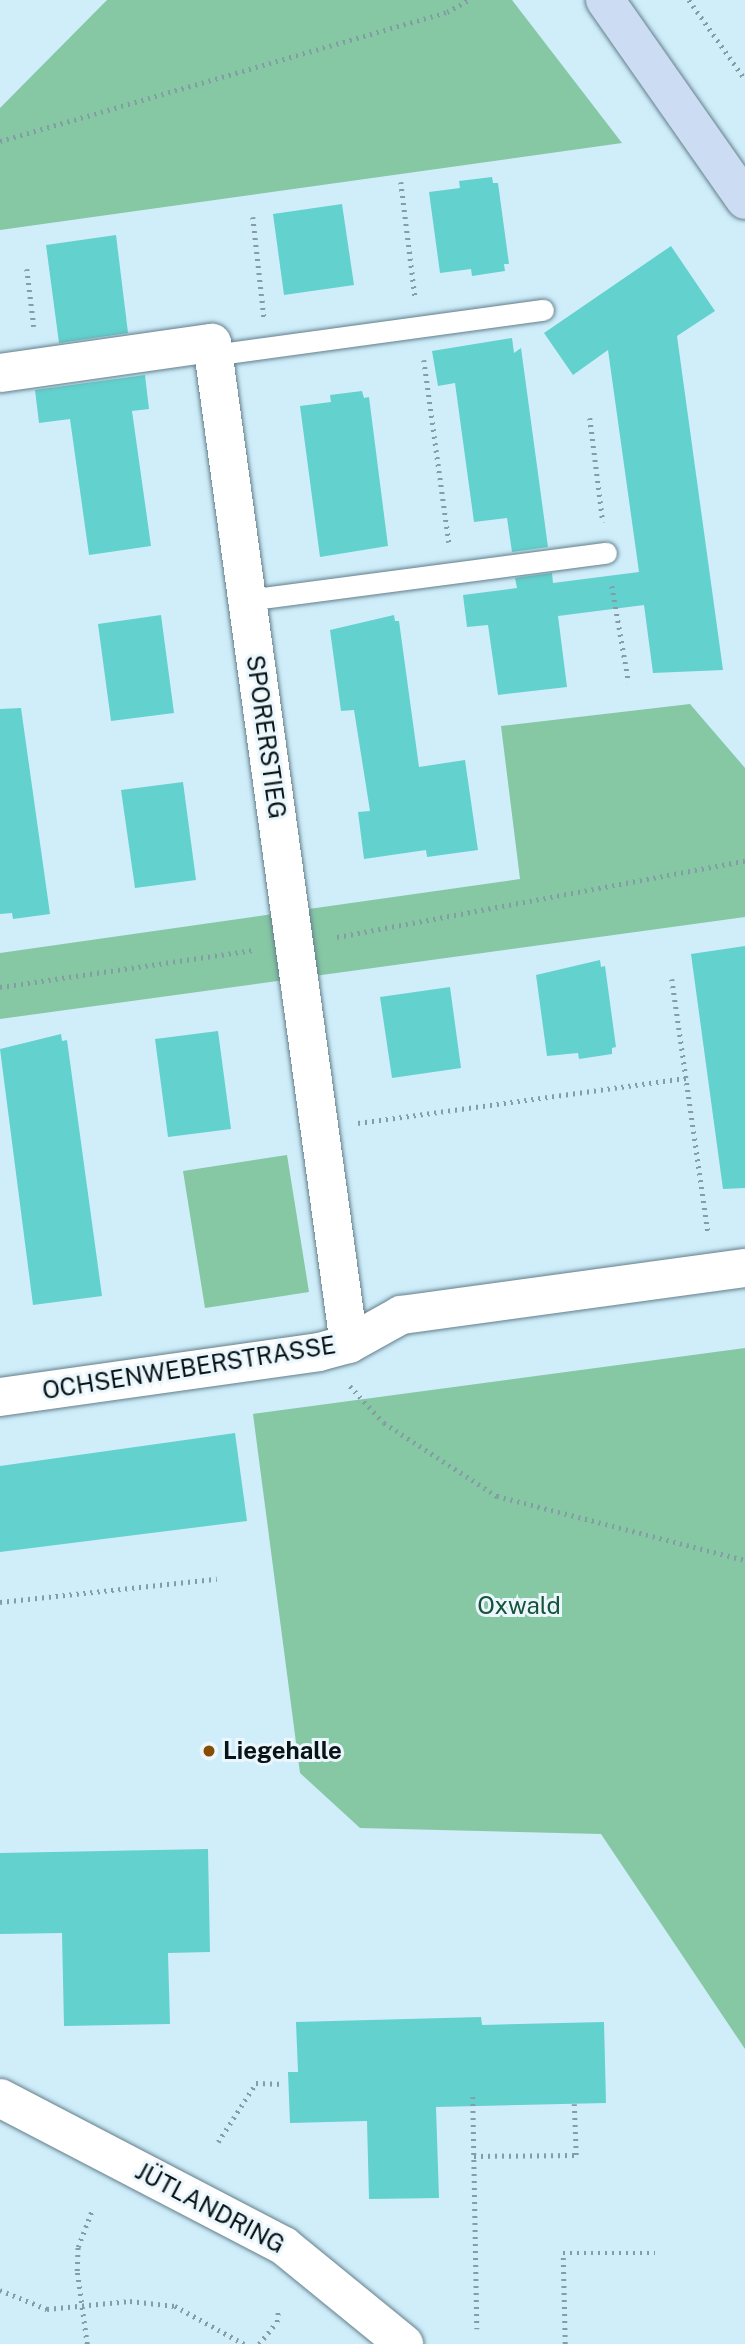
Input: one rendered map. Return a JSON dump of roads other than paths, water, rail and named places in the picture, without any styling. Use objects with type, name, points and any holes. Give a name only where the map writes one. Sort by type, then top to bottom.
[{"type":"street","points":[[605,0],[745,200]]},
{"type":"street","points":[[0,373],[212,343],[213,355]]},
{"type":"street","name":"SPORERSTIEG","points":[[213,355],[319,1128],[334,1348]]},
{"type":"street","name":"OCHSENWEBERSTRASSE","points":[[0,1397],[334,1348],[401,1315],[729,1270]]},
{"type":"street","name":"JÜTLANDRING","points":[[0,2098],[284,2246],[404,2344]]},
{"type":"lane","points":[[213,355],[543,310]]},
{"type":"lane","points":[[247,600],[606,553]]},
{"type":"place","name":"Liegehalle","points":[[209,1751]]},
{"type":"park label","name":"Oxwald","points":[[519,1606]]}]
